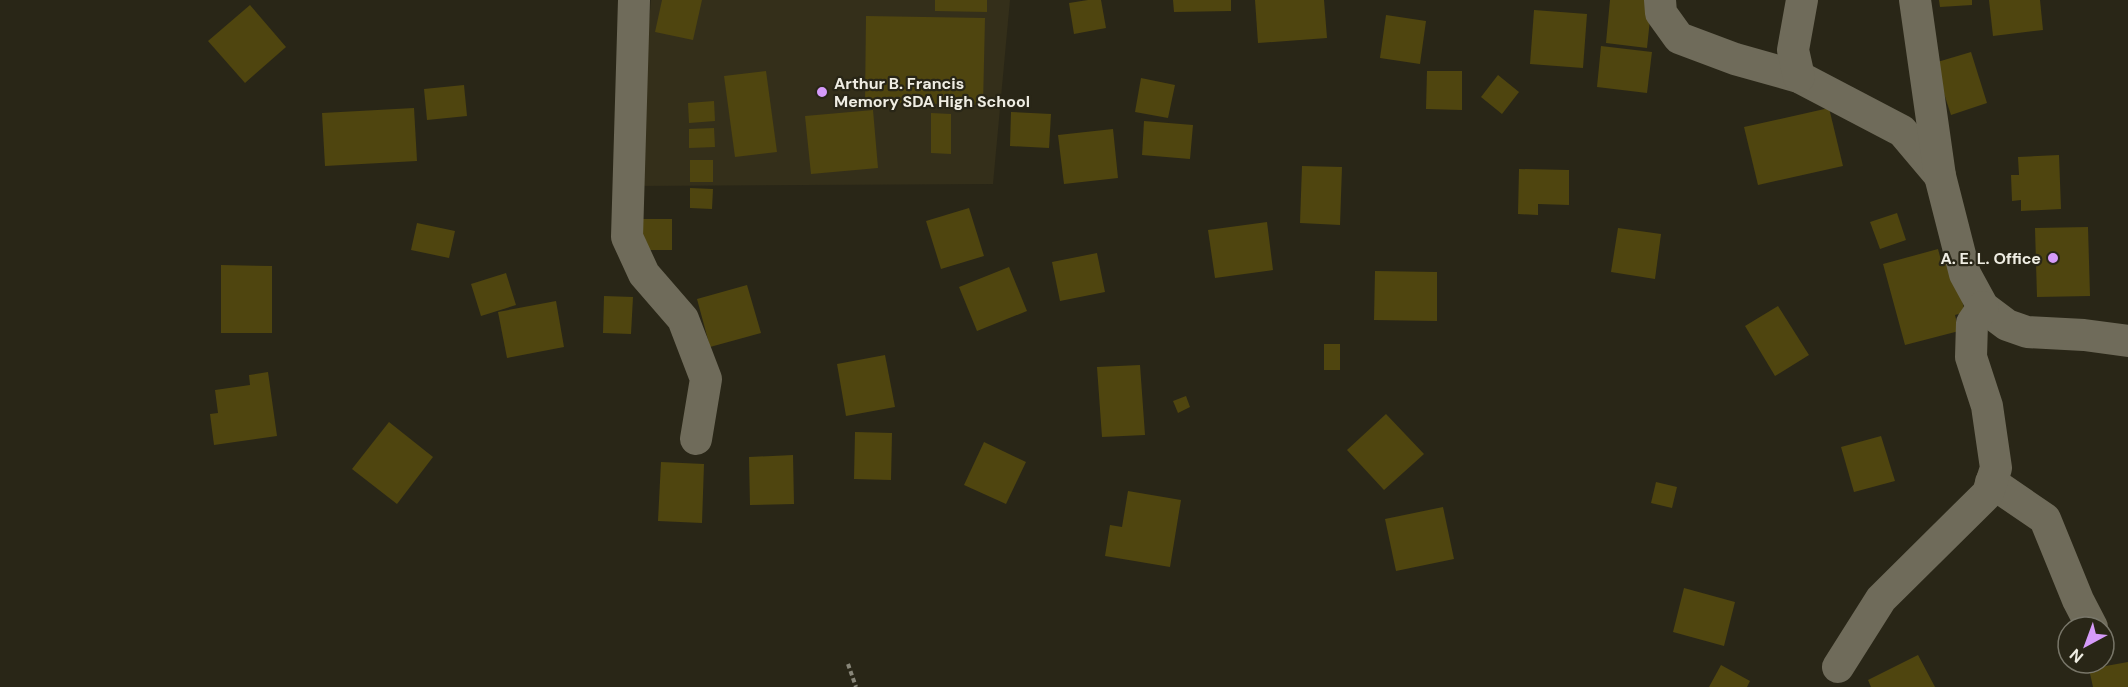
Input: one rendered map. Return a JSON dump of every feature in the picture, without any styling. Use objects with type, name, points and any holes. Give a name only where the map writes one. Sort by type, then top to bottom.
[{"type":"street","points":[[634,0],[627,237],[644,274],[682,319],[706,379],[696,439]]},
{"type":"street","points":[[1659,0],[1661,13],[1679,38],[1735,59],[1799,77],[1902,131],[1940,176]]},
{"type":"street","points":[[1799,77],[1793,50],[1802,0]]},
{"type":"street","points":[[1916,0],[1940,176],[1965,274],[1983,307],[2007,325],[2027,332],[2084,334],[2128,341]]},
{"type":"street","points":[[1839,667],[1881,599],[1988,493],[1996,468],[1987,406],[1971,357],[1972,323],[1983,307]]},
{"type":"street","points":[[1991,482],[2045,519],[2086,615]]},
{"type":"path","points":[[848,664],[856,687]]},
{"type":"shaded area","name":"Arthur B. Francis Memory SDA High School","points":[[651,0],[1010,0],[993,184],[634,186]]},
{"type":"building","points":[[662,0],[702,0],[693,40],[655,32]]},
{"type":"building","points":[[935,0],[987,0],[987,12],[935,11]]},
{"type":"building","points":[[1101,0],[1106,28],[1074,34],[1069,3]]},
{"type":"building","points":[[1173,0],[1231,0],[1231,11],[1174,12]]},
{"type":"building","points":[[1255,0],[1324,0],[1327,38],[1258,43]]},
{"type":"building","points":[[1610,0],[1652,0],[1647,48],[1606,43]]},
{"type":"building","points":[[1939,0],[1972,0],[1972,5],[1940,7]]},
{"type":"building","points":[[1989,0],[2040,0],[2043,30],[1993,36]]},
{"type":"building","points":[[250,5],[286,47],[245,83],[208,41]]},
{"type":"building","points":[[1534,10],[1587,14],[1583,68],[1530,64]]},
{"type":"building","points":[[1386,15],[1426,21],[1420,64],[1380,58]]},
{"type":"building","points":[[866,16],[985,18],[983,105],[865,102]]},
{"type":"building","points":[[1601,46],[1652,52],[1647,93],[1597,87]]},
{"type":"building","points":[[1971,52],[1987,103],[1951,115],[1934,63]]},
{"type":"building","points":[[766,71],[777,152],[735,157],[724,76]]},
{"type":"building","points":[[1427,71],[1462,71],[1462,110],[1426,109]]},
{"type":"building","points":[[1498,75],[1519,92],[1502,114],[1481,97]]},
{"type":"building","points":[[1141,78],[1175,85],[1168,118],[1135,112]]},
{"type":"building","points":[[464,85],[467,116],[427,120],[424,89]]},
{"type":"building","points":[[714,101],[715,121],[689,123],[688,103]]},
{"type":"building","points":[[414,108],[417,161],[325,166],[322,113]]},
{"type":"building","points":[[1829,108],[1843,166],[1758,185],[1744,127]]},
{"type":"building","points":[[873,110],[878,168],[811,174],[805,116]]},
{"type":"building","points":[[1011,112],[1051,114],[1049,148],[1010,146]]},
{"type":"building","points":[[931,113],[951,114],[951,154],[931,153]]},
{"type":"building","points":[[1144,121],[1193,125],[1190,159],[1142,155]]},
{"type":"building","points":[[714,128],[715,147],[689,148],[689,129]]},
{"type":"building","points":[[1113,129],[1118,178],[1064,184],[1058,135]]},
{"type":"building","points":[[2059,155],[2061,209],[2021,211],[2021,200],[2012,201],[2011,175],[2019,175],[2018,157]]},
{"type":"building","points":[[690,160],[713,160],[713,182],[690,182]]},
{"type":"building","points":[[1302,166],[1342,167],[1340,225],[1300,223]]},
{"type":"building","points":[[1519,169],[1569,170],[1569,205],[1538,204],[1538,215],[1518,214]]},
{"type":"building","points":[[690,188],[713,189],[712,209],[690,208]]},
{"type":"building","points":[[969,208],[984,256],[941,269],[926,221]]},
{"type":"building","points":[[1897,213],[1906,240],[1880,249],[1870,222]]},
{"type":"building","points":[[641,219],[672,219],[672,250],[641,250]]},
{"type":"building","points":[[1267,222],[1273,270],[1215,278],[1208,230]]},
{"type":"building","points":[[417,223],[455,231],[449,258],[411,250]]},
{"type":"building","points":[[2088,227],[2090,296],[2037,297],[2035,228]]},
{"type":"building","points":[[1618,228],[1661,234],[1655,279],[1611,272]]},
{"type":"building","points":[[1938,249],[1942,264],[1952,262],[1965,312],[1955,315],[1959,331],[1905,345],[1883,264]]},
{"type":"building","points":[[1097,253],[1105,292],[1060,301],[1052,262]]},
{"type":"building","points":[[221,265],[272,266],[272,333],[221,333]]},
{"type":"building","points":[[1009,267],[1027,311],[977,331],[959,287]]},
{"type":"building","points":[[1375,271],[1437,272],[1437,321],[1374,320]]},
{"type":"building","points":[[506,273],[516,305],[481,316],[471,284]]},
{"type":"building","points":[[747,285],[761,333],[710,347],[697,299]]},
{"type":"building","points":[[604,296],[633,297],[631,334],[603,333]]},
{"type":"building","points":[[556,301],[564,347],[507,358],[498,312]]},
{"type":"building","points":[[1778,306],[1809,355],[1775,376],[1745,326]]},
{"type":"building","points":[[1324,344],[1340,344],[1340,370],[1324,370]]},
{"type":"building","points":[[885,355],[895,407],[846,416],[837,364]]},
{"type":"building","points":[[1140,365],[1145,435],[1102,437],[1097,367]]},
{"type":"building","points":[[268,372],[277,436],[214,445],[210,414],[218,413],[215,390],[250,385],[249,375]]},
{"type":"building","points":[[1186,396],[1190,407],[1178,413],[1173,401]]},
{"type":"building","points":[[1386,414],[1424,454],[1384,490],[1347,450]]},
{"type":"building","points":[[389,422],[433,457],[397,504],[352,469]]},
{"type":"building","points":[[855,432],[892,433],[891,480],[854,479]]},
{"type":"building","points":[[1881,436],[1895,481],[1854,492],[1841,447]]},
{"type":"building","points":[[984,442],[1026,462],[1006,504],[964,485]]},
{"type":"building","points":[[793,455],[794,504],[750,505],[749,457]]},
{"type":"building","points":[[661,462],[704,464],[702,523],[658,521]]},
{"type":"building","points":[[1656,482],[1677,487],[1672,508],[1651,503]]},
{"type":"building","points":[[1128,491],[1181,500],[1170,567],[1105,556],[1110,525],[1122,527]]},
{"type":"building","points":[[1443,507],[1454,559],[1396,571],[1385,519]]},
{"type":"building","points":[[1684,588],[1735,602],[1724,646],[1673,632]]},
{"type":"building","points":[[1918,655],[1935,687],[1871,687],[1868,680]]},
{"type":"building","points":[[2128,662],[2128,687],[2093,687],[2090,675],[2116,675],[2116,664]]},
{"type":"building","points":[[1721,665],[1750,681],[1747,687],[1709,687]]},
{"type":"place","name":"Arthur B. Francis Memory SDA High School","points":[[822,92]]},
{"type":"place","name":"A. E. L. Office","points":[[2053,258]]}]
